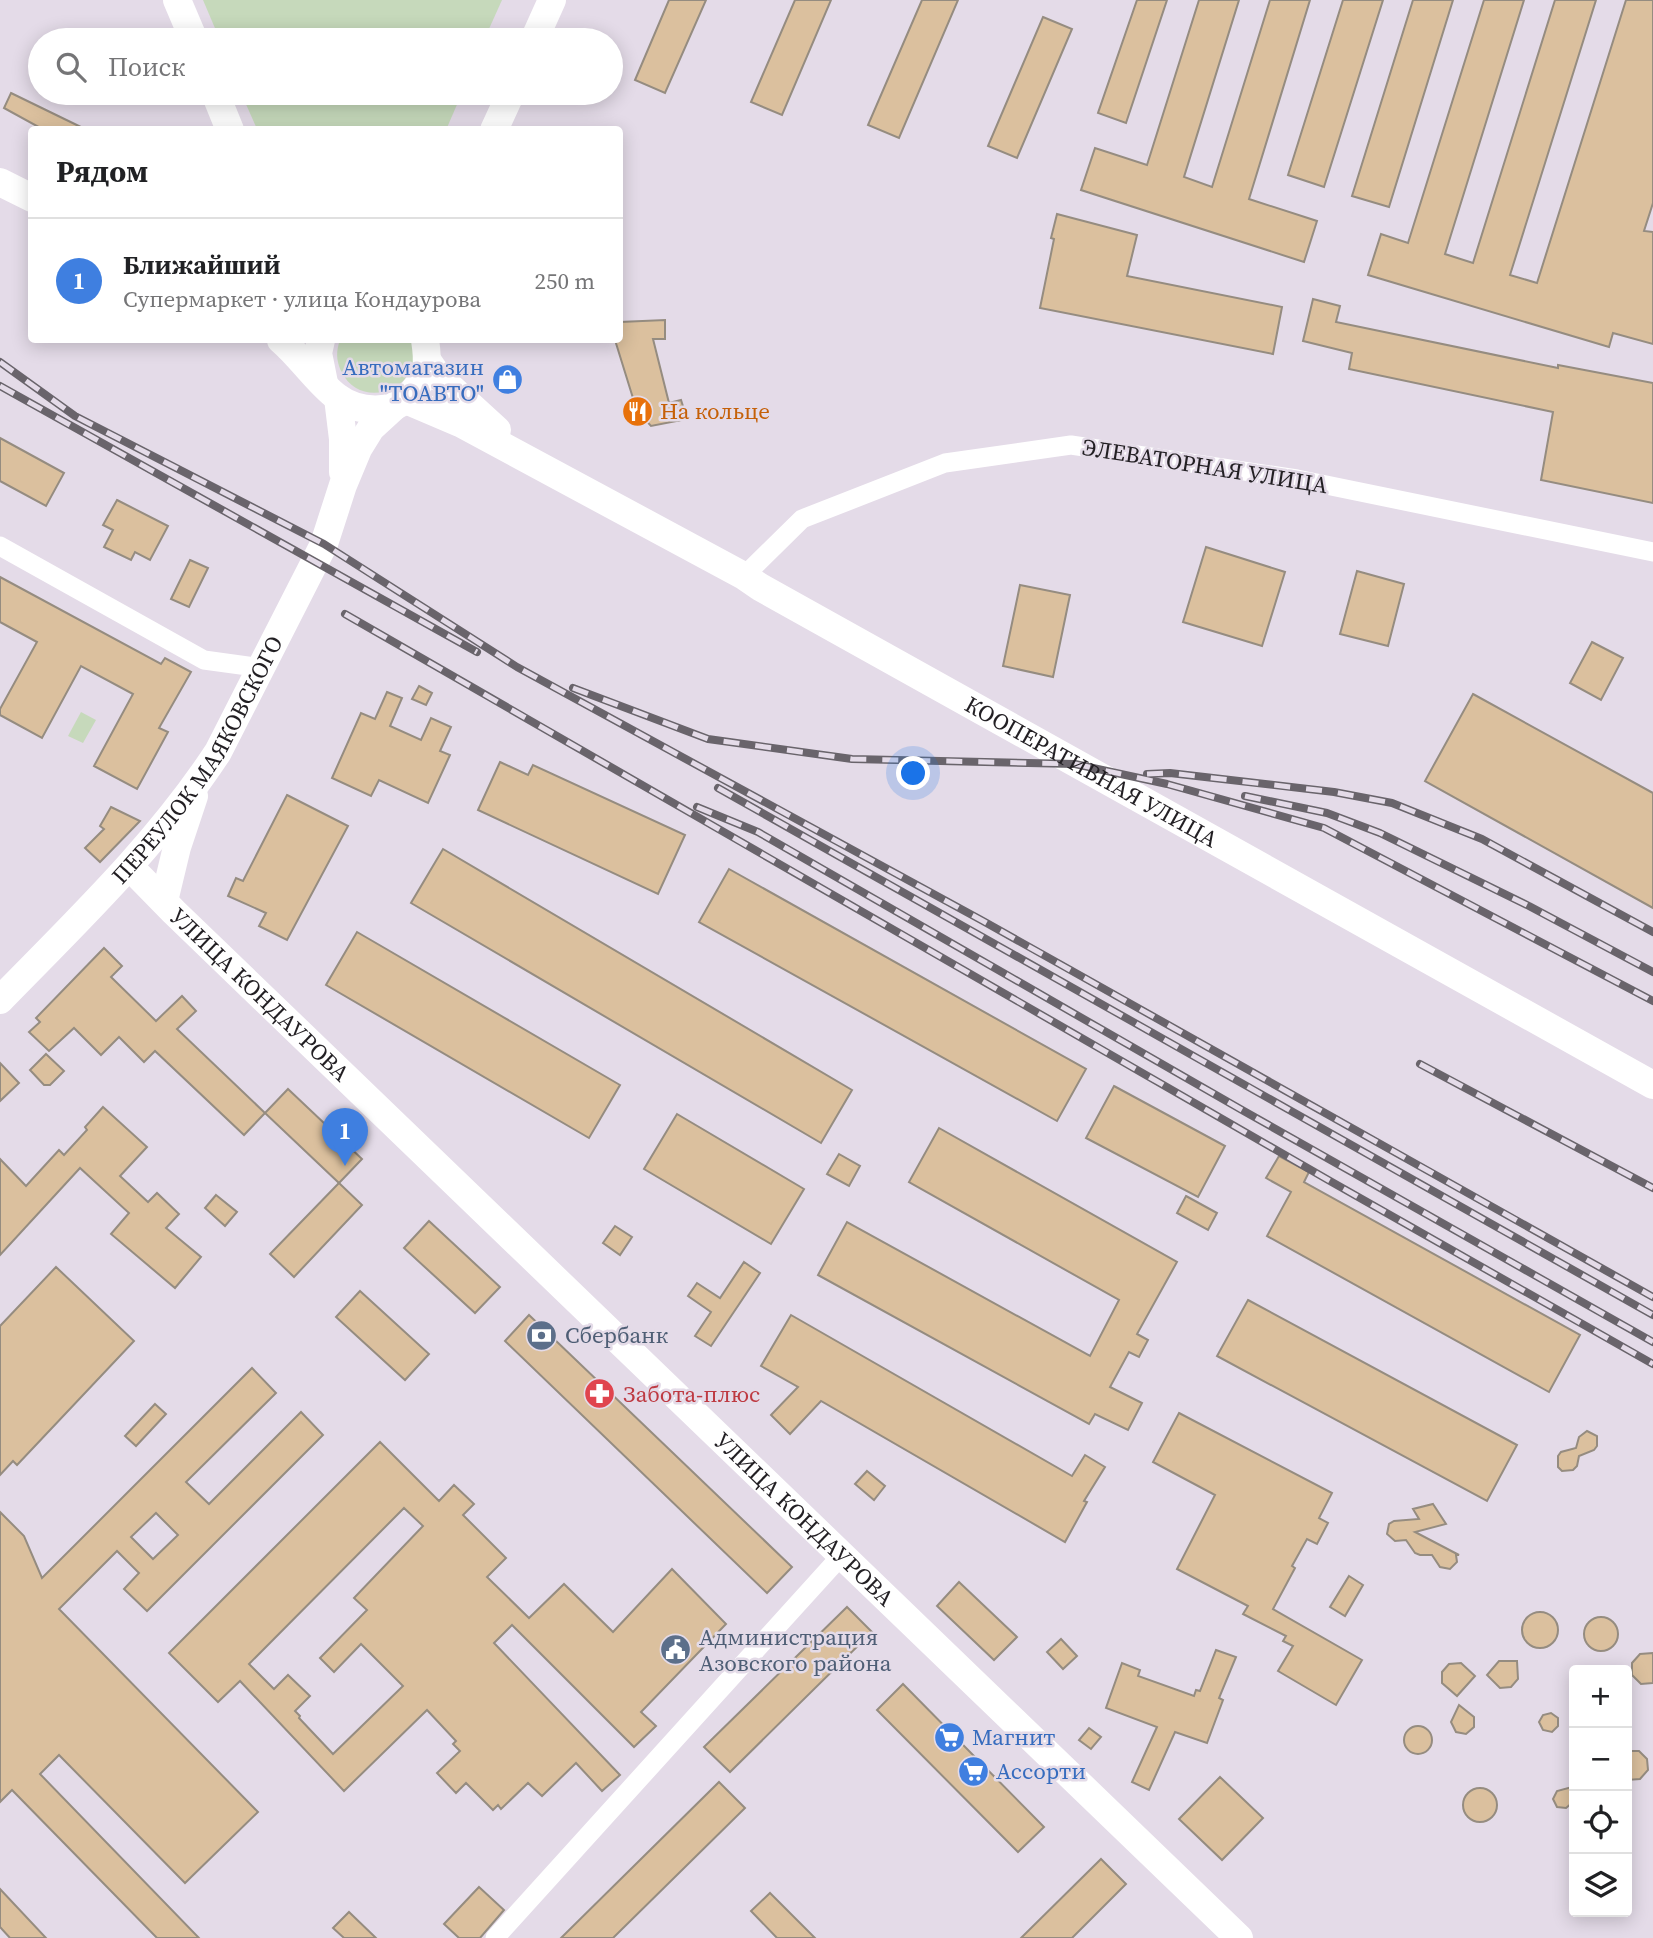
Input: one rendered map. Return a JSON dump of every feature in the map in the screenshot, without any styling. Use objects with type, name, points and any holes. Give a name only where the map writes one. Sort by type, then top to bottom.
[{"type":"main road","points":[[177,0],[189,28]]},
{"type":"main road","points":[[539,28],[552,0]]},
{"type":"main road","points":[[220,105],[228,126]]},
{"type":"main road","points":[[497,126],[506,105]]},
{"type":"main road","points":[[0,183],[28,196]]},
{"type":"main road","points":[[284,343],[331,391],[360,407],[380,410],[401,403]]},
{"type":"main road","points":[[318,344],[344,439],[344,485]]},
{"type":"main road","name":"ПЕРЕУЛОК МАЯКОВСКОГО","points":[[0,1000],[130,867],[218,752],[324,544],[358,449],[371,428],[422,381],[427,351]]},
{"type":"main road","name":"КООПЕРАТИВНАЯ УЛИЦА","points":[[427,351],[438,376],[530,460]]},
{"type":"main road","name":"КООПЕРАТИВНАЯ УЛИЦА","points":[[401,403],[460,423],[744,576],[903,668],[1653,1085]]},
{"type":"main road","points":[[164,901],[177,847],[199,780]]},
{"type":"main road","name":"УЛИЦА КОНДАУРОВА","points":[[130,867],[1238,1938]]},
{"type":"street","name":"ЭЛЕВАТОРНАЯ УЛИЦА","points":[[744,576],[802,519],[945,463],[1071,445],[1297,479],[1653,552]]},
{"type":"street","points":[[0,546],[204,660],[262,668]]},
{"type":"street","points":[[495,1938],[841,1556]]},
{"type":"green space","points":[[203,0],[502,0],[489,28],[215,28]]},
{"type":"green space","points":[[246,105],[457,105],[448,126],[256,126]]},
{"type":"green space","points":[[339,343],[412,343],[414,356],[411,370],[403,381],[378,393],[364,391],[351,384],[338,363]]},
{"type":"green space","points":[[81,712],[96,720],[83,743],[68,736]]},
{"type":"building","points":[[669,0],[706,0],[665,93],[635,80]]},
{"type":"building","points":[[795,0],[831,0],[782,115],[751,102]]},
{"type":"building","points":[[922,0],[958,0],[899,138],[868,125]]},
{"type":"building","points":[[1137,0],[1167,0],[1126,123],[1098,113]]},
{"type":"building","points":[[1199,0],[1239,0],[1184,177],[1212,187],[1270,0],[1310,0],[1249,199],[1317,221],[1304,262],[1081,190],[1095,148],[1147,165]]},
{"type":"building","points":[[1343,0],[1383,0],[1324,187],[1288,175]]},
{"type":"building","points":[[1413,0],[1453,0],[1389,207],[1352,196]]},
{"type":"building","points":[[1484,0],[1524,0],[1445,254],[1473,263],[1555,0],[1596,0],[1510,275],[1537,283],[1626,0],[1653,0],[1653,203],[1644,231],[1653,232],[1653,344],[1613,333],[1609,347],[1368,275],[1381,234],[1408,243]]},
{"type":"building","points":[[1043,17],[1072,29],[1017,158],[988,146]]},
{"type":"building","points":[[11,93],[28,101],[28,105],[36,105],[79,126],[37,126],[4,108]]},
{"type":"building","points":[[1057,214],[1137,235],[1127,276],[1282,307],[1273,354],[1040,308]]},
{"type":"building","points":[[1313,299],[1340,306],[1336,322],[1558,368],[1558,365],[1653,383],[1653,503],[1541,480],[1553,412],[1349,369],[1352,353],[1303,341]]},
{"type":"building","points":[[665,320],[665,339],[653,339],[669,403],[681,400],[687,419],[651,426],[637,411],[616,343],[623,343],[623,322]]},
{"type":"building","points":[[0,438],[64,473],[46,506],[0,481]]},
{"type":"building","points":[[117,500],[168,526],[150,560],[135,552],[131,560],[104,547],[113,530],[103,525]]},
{"type":"building","points":[[1206,547],[1285,572],[1262,646],[1183,622]]},
{"type":"building","points":[[190,560],[208,568],[189,607],[171,599]]},
{"type":"building","points":[[1357,571],[1404,584],[1388,646],[1340,634]]},
{"type":"building","points":[[0,577],[161,664],[165,658],[191,672],[159,728],[168,732],[137,789],[94,766],[133,694],[81,666],[42,738],[0,715],[0,709],[37,642],[0,622]]},
{"type":"building","points":[[1020,585],[1070,595],[1053,677],[1003,666]]},
{"type":"building","points":[[1592,642],[1623,658],[1601,700],[1570,683]]},
{"type":"building","points":[[419,686],[432,693],[426,705],[412,699]]},
{"type":"building","points":[[387,692],[402,698],[390,726],[421,740],[431,718],[451,727],[440,751],[450,755],[428,803],[379,780],[371,796],[332,778],[361,713],[375,719]]},
{"type":"building","points":[[1473,694],[1653,793],[1653,908],[1425,781]]},
{"type":"building","points":[[500,762],[528,775],[533,765],[685,835],[658,894],[478,810]]},
{"type":"building","points":[[287,795],[348,826],[287,940],[259,926],[266,913],[228,896],[236,878],[243,881]]},
{"type":"building","points":[[111,807],[140,821],[100,862],[85,848],[104,829],[100,826]]},
{"type":"building","points":[[443,849],[852,1090],[821,1143],[411,903]]},
{"type":"building","points":[[729,869],[1086,1069],[1057,1121],[699,922]]},
{"type":"building","points":[[357,932],[620,1085],[589,1138],[326,985]]},
{"type":"building","points":[[104,948],[122,966],[111,977],[156,1021],[182,996],[196,1011],[177,1029],[265,1113],[244,1135],[155,1051],[144,1062],[119,1037],[101,1055],[74,1028],[49,1051],[29,1032],[40,1022],[36,1018]]},
{"type":"building","points":[[46,1054],[64,1071],[50,1085],[44,1085],[30,1070]]},
{"type":"building","points":[[0,1063],[19,1083],[0,1101]]},
{"type":"building","points":[[1114,1086],[1225,1146],[1198,1197],[1086,1138]]},
{"type":"building","points":[[288,1089],[362,1159],[339,1183],[265,1113]]},
{"type":"building","points":[[103,1107],[147,1147],[120,1176],[148,1202],[157,1193],[179,1214],[166,1228],[201,1257],[175,1288],[111,1234],[129,1213],[80,1168],[0,1255],[0,1159],[26,1186],[59,1150],[64,1155]]},
{"type":"building","points":[[677,1114],[804,1189],[771,1244],[644,1169]]},
{"type":"building","points":[[939,1128],[1177,1262],[1137,1334],[1148,1340],[1139,1357],[1129,1352],[1110,1387],[1142,1403],[1128,1430],[1095,1414],[1089,1424],[818,1275],[847,1222],[1090,1356],[1119,1300],[909,1182]]},
{"type":"building","points":[[839,1154],[860,1166],[849,1186],[827,1174]]},
{"type":"building","points":[[1279,1156],[1309,1172],[1304,1182],[1580,1335],[1549,1392],[1267,1236],[1291,1192],[1266,1178]]},
{"type":"building","points":[[339,1183],[362,1205],[294,1277],[270,1254]]},
{"type":"building","points":[[216,1195],[237,1212],[225,1226],[205,1208]]},
{"type":"building","points":[[1186,1196],[1217,1213],[1208,1230],[1177,1213]]},
{"type":"building","points":[[429,1221],[500,1287],[475,1313],[404,1248]]},
{"type":"building","points":[[615,1226],[632,1237],[620,1255],[603,1243]]},
{"type":"building","points":[[744,1262],[760,1273],[711,1346],[695,1336],[711,1312],[688,1296],[697,1283],[720,1298]]},
{"type":"building","points":[[56,1267],[134,1341],[17,1465],[13,1461],[0,1475],[0,1326]]},
{"type":"building","points":[[360,1291],[429,1354],[405,1380],[336,1317]]},
{"type":"building","points":[[1248,1300],[1517,1445],[1487,1501],[1217,1356]]},
{"type":"building","points":[[529,1315],[792,1567],[767,1593],[505,1341]]},
{"type":"building","points":[[791,1315],[1072,1476],[1085,1455],[1105,1467],[1084,1501],[1087,1502],[1065,1542],[821,1401],[790,1434],[771,1415],[798,1387],[761,1366]]},
{"type":"building","points":[[252,1368],[276,1393],[186,1482],[209,1504],[301,1412],[323,1435],[147,1611],[124,1589],[139,1573],[117,1551],[59,1609],[258,1812],[185,1883],[59,1755],[40,1774],[199,1938],[157,1938],[12,1790],[0,1802],[0,1512],[24,1536],[42,1578]],"holes":[[[156,1513],[178,1535],[153,1559],[131,1537]]]},
{"type":"building","points":[[155,1404],[166,1414],[136,1446],[125,1436]]},
{"type":"building","points":[[1179,1413],[1332,1493],[1319,1518],[1328,1523],[1317,1544],[1307,1539],[1273,1609],[1362,1660],[1336,1705],[1278,1671],[1293,1646],[1283,1641],[1286,1636],[1243,1614],[1248,1606],[1177,1569],[1215,1495],[1153,1462]]},
{"type":"building","points":[[1587,1431],[1597,1436],[1597,1446],[1579,1456],[1577,1466],[1573,1470],[1562,1471],[1558,1467],[1558,1456],[1561,1452],[1576,1448],[1579,1437]]},
{"type":"building","points":[[380,1442],[439,1501],[454,1485],[474,1504],[463,1515],[506,1558],[487,1577],[529,1618],[564,1584],[613,1632],[672,1569],[726,1624],[641,1712],[656,1726],[634,1747],[512,1625],[494,1643],[620,1775],[602,1791],[576,1763],[542,1796],[528,1783],[501,1809],[498,1805],[493,1810],[466,1783],[456,1793],[437,1773],[460,1751],[453,1744],[456,1741],[427,1710],[344,1791],[240,1681],[218,1702],[169,1653]],"holes":[[[404,1508],[423,1526],[354,1598],[367,1610],[320,1658],[334,1672],[361,1644],[403,1686],[333,1754],[295,1711],[310,1696],[288,1675],[274,1689],[249,1664]]]},
{"type":"building","points":[[867,1471],[885,1486],[874,1500],[855,1484]]},
{"type":"building","points":[[1433,1504],[1446,1524],[1415,1532],[1459,1555],[1456,1555],[1457,1562],[1450,1569],[1440,1567],[1432,1555],[1415,1553],[1406,1540],[1395,1541],[1387,1534],[1389,1524],[1394,1521],[1419,1519],[1413,1509]]},
{"type":"building","points":[[1349,1576],[1363,1585],[1345,1616],[1330,1607]]},
{"type":"building","points":[[959,1582],[1017,1637],[994,1660],[937,1606]]},
{"type":"building","points":[[847,1607],[872,1632],[730,1772],[704,1747]]},
{"type":"building","points":[[1540,1612],[1553,1617],[1558,1630],[1553,1643],[1540,1648],[1527,1643],[1522,1630],[1527,1617]]},
{"type":"building","points":[[1601,1617],[1613,1622],[1618,1634],[1613,1646],[1601,1651],[1589,1646],[1584,1634],[1589,1622]]},
{"type":"building","points":[[1061,1639],[1077,1656],[1063,1669],[1047,1652]]},
{"type":"building","points":[[1216,1650],[1236,1657],[1219,1698],[1223,1700],[1207,1743],[1175,1732],[1149,1790],[1132,1782],[1157,1727],[1106,1708],[1122,1663],[1140,1670],[1138,1676],[1194,1696],[1196,1690],[1200,1691]]},
{"type":"building","points":[[1653,1653],[1653,1683],[1641,1684],[1632,1675],[1632,1663],[1640,1654]]},
{"type":"building","points":[[1499,1661],[1517,1661],[1518,1679],[1511,1687],[1500,1688],[1487,1675]]},
{"type":"building","points":[[1461,1663],[1475,1676],[1457,1696],[1442,1683],[1442,1672],[1449,1664]]},
{"type":"building","points":[[903,1684],[1044,1827],[1018,1852],[877,1710]]},
{"type":"building","points":[[1459,1705],[1474,1717],[1474,1727],[1466,1734],[1456,1732],[1451,1722]]},
{"type":"building","points":[[1551,1713],[1558,1718],[1558,1726],[1552,1732],[1543,1730],[1539,1722],[1543,1715]]},
{"type":"building","points":[[1418,1726],[1428,1730],[1432,1740],[1428,1750],[1418,1754],[1408,1750],[1404,1740],[1408,1730]]},
{"type":"building","points":[[1089,1728],[1101,1737],[1091,1749],[1079,1740]]},
{"type":"building","points":[[1632,1751],[1639,1751],[1647,1759],[1648,1770],[1640,1779],[1632,1780]]},
{"type":"building","points":[[1220,1777],[1263,1818],[1222,1860],[1179,1819]]},
{"type":"building","points":[[719,1782],[745,1808],[613,1938],[561,1938]]},
{"type":"building","points":[[1480,1788],[1492,1793],[1497,1805],[1492,1817],[1480,1822],[1468,1817],[1463,1805],[1468,1793]]},
{"type":"building","points":[[1569,1788],[1569,1806],[1566,1808],[1557,1807],[1553,1799],[1557,1791]]},
{"type":"building","points":[[1101,1859],[1126,1884],[1072,1938],[1021,1938]]},
{"type":"building","points":[[479,1887],[504,1910],[480,1938],[459,1938],[444,1924]]},
{"type":"building","points":[[0,1889],[46,1938],[10,1938],[0,1927]]},
{"type":"building","points":[[770,1893],[815,1938],[777,1938],[751,1911]]},
{"type":"building","points":[[349,1912],[376,1938],[344,1938],[333,1928]]},
{"type":"railway","points":[[0,362],[75,416],[324,544],[517,667],[983,921],[1653,1297]]},
{"type":"railway","points":[[0,386],[477,652]]},
{"type":"railway","points":[[345,614],[1653,1364]]},
{"type":"railway","points":[[573,688],[708,739],[852,759],[1075,764],[1167,784],[1324,828],[1653,1001]]},
{"type":"railway","points":[[1147,774],[1170,773],[1334,792],[1392,803],[1482,839],[1653,932]]},
{"type":"railway","points":[[718,788],[1653,1315]]},
{"type":"railway","points":[[1245,796],[1327,813],[1380,833],[1529,906],[1653,972]]},
{"type":"railway","points":[[697,807],[758,832],[1653,1342]]},
{"type":"railway","points":[[1420,1064],[1653,1188]]},
{"type":"place","name":"Автомагазин \"ТОАВТО\"","points":[[507,380]]},
{"type":"place","name":"На кольце","points":[[637,411]]},
{"type":"place","name":"Ближайший","points":[[345,1166]]},
{"type":"place","name":"Сбербанк","points":[[542,1335]]},
{"type":"place","name":"Забота-плюс","points":[[600,1394]]},
{"type":"place","name":"Администрация Азовского района","points":[[676,1650]]},
{"type":"place","name":"Магнит","points":[[949,1737]]},
{"type":"place","name":"Ассорти","points":[[973,1771]]}]
